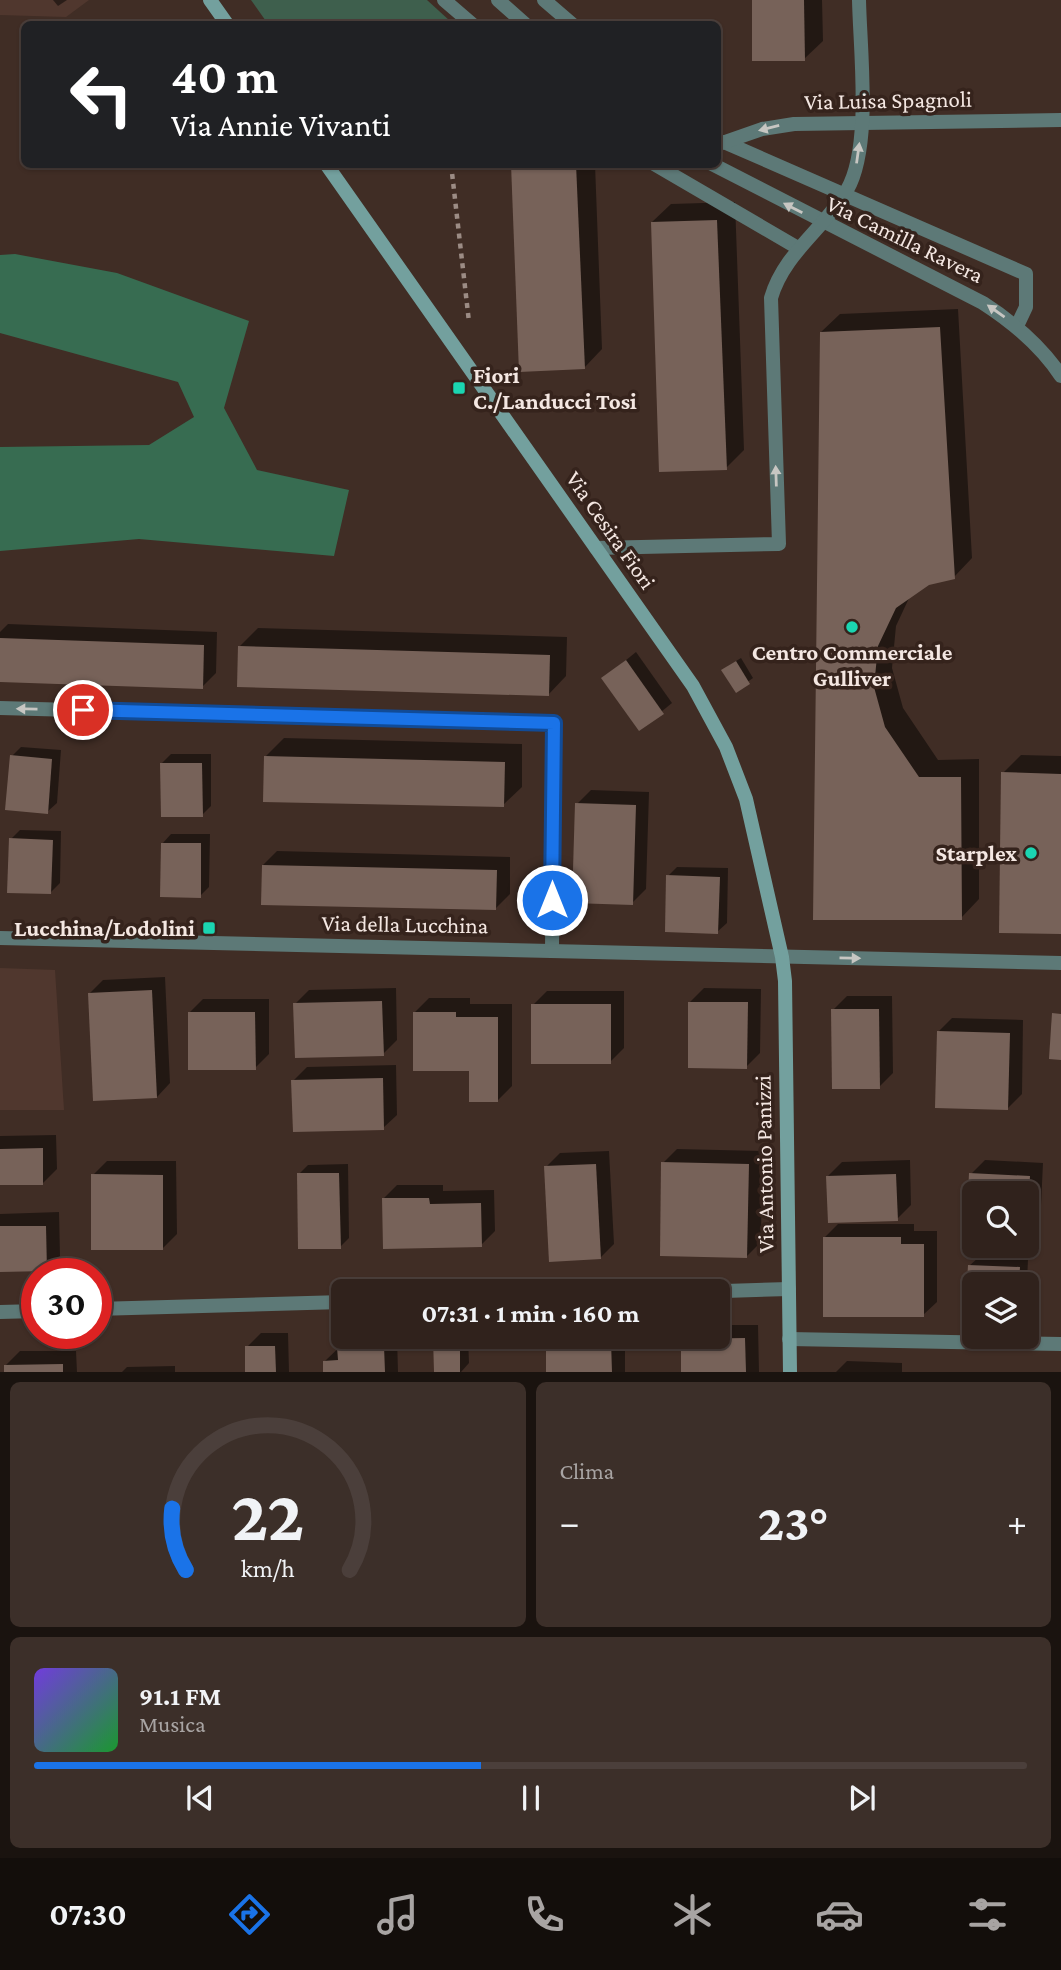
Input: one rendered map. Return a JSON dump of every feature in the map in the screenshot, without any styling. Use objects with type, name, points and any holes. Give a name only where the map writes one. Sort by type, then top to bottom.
[{"type":"street","points":[[210,0],[226,21]]},
{"type":"street","points":[[444,0],[468,21]]},
{"type":"street","points":[[498,0],[522,21]]},
{"type":"street","points":[[544,0],[568,21]]},
{"type":"street","points":[[597,548],[779,544],[770,307],[778,276],[798,248],[845,194],[858,160],[861,124],[859,0]]},
{"type":"street","name":"Via Luisa Spagnoli","points":[[721,143],[783,125],[1061,120]]},
{"type":"street","points":[[721,143],[1026,274],[1026,307],[1017,326]]},
{"type":"street","name":"Via Cesira Fiori","points":[[329,168],[693,686],[732,759],[754,821],[782,957]]},
{"type":"street","points":[[661,168],[798,248]]},
{"type":"street","name":"Via Camilla Ravera","points":[[719,168],[822,223],[954,287],[1017,326],[1061,376]]},
{"type":"street","points":[[0,708],[554,723],[552,950]]},
{"type":"street","name":"Via della Lucchina","points":[[0,938],[1061,963]]},
{"type":"street","name":"Via Antonio Panizzi","points":[[782,957],[785,981],[790,1371]]},
{"type":"street","points":[[730,1291],[789,1289]]},
{"type":"street","points":[[112,1309],[331,1302]]},
{"type":"street","points":[[0,1312],[21,1311]]},
{"type":"street","points":[[789,1339],[1061,1344]]},
{"type":"path","points":[[452,168],[469,322]]},
{"type":"shaded area","points":[[0,0],[89,0],[66,17],[0,15]]},
{"type":"shaded area","points":[[0,968],[55,970],[64,1110],[0,1110]]},
{"type":"green space","points":[[251,0],[427,0],[450,21],[266,21]]},
{"type":"green space","points":[[15,254],[117,273],[249,321],[224,408],[257,470],[349,490],[334,556],[139,539],[0,551],[0,447],[149,445],[194,417],[178,382],[0,333],[0,255]]},
{"type":"building","points":[[752,0],[804,0],[805,61],[752,61]]},
{"type":"building","points":[[511,168],[576,168],[585,369],[519,372]]},
{"type":"building","points":[[717,220],[727,470],[659,472],[651,222]]},
{"type":"building","name":"Centro Commerciale Gulliver","points":[[940,327],[955,579],[929,585],[896,608],[878,646],[874,687],[885,727],[919,777],[961,777],[962,920],[813,920],[820,332]]},
{"type":"building","points":[[0,638],[204,645],[203,689],[0,682]]},
{"type":"building","points":[[238,646],[550,655],[549,696],[237,687]]},
{"type":"building","points":[[626,660],[664,714],[639,731],[601,678]]},
{"type":"building","points":[[736,661],[750,684],[736,693],[721,670]]},
{"type":"building","points":[[10,755],[52,759],[48,814],[5,810]]},
{"type":"building","points":[[264,756],[505,762],[504,807],[263,802]]},
{"type":"building","points":[[160,763],[202,763],[203,817],[161,817]]},
{"type":"building","name":"Starplex","points":[[1001,772],[1061,774],[1061,934],[999,933]]},
{"type":"building","points":[[575,803],[636,805],[633,905],[572,903]]},
{"type":"building","points":[[9,838],[53,840],[51,894],[7,893]]},
{"type":"building","points":[[161,843],[201,843],[201,898],[160,897]]},
{"type":"building","points":[[262,865],[497,870],[496,910],[261,905]]},
{"type":"building","points":[[666,875],[720,877],[718,934],[665,932]]},
{"type":"building","points":[[152,990],[157,1098],[93,1101],[88,993]]},
{"type":"building","points":[[382,1001],[384,1056],[295,1058],[293,1003]]},
{"type":"building","points":[[688,1002],[748,1002],[747,1069],[688,1068]]},
{"type":"building","points":[[531,1004],[611,1004],[611,1064],[531,1064]]},
{"type":"building","points":[[831,1009],[879,1009],[880,1089],[832,1089]]},
{"type":"building","points":[[188,1012],[255,1012],[256,1070],[188,1070]]},
{"type":"building","points":[[413,1012],[456,1012],[456,1017],[498,1017],[498,1102],[469,1102],[469,1071],[413,1071]]},
{"type":"building","points":[[1052,1013],[1061,1014],[1061,1060],[1049,1059]]},
{"type":"building","points":[[937,1031],[1010,1033],[1008,1110],[935,1108]]},
{"type":"building","points":[[383,1078],[384,1130],[293,1132],[291,1080]]},
{"type":"building","points":[[43,1148],[43,1185],[0,1185],[0,1149]]},
{"type":"building","points":[[661,1162],[749,1164],[747,1258],[660,1256]]},
{"type":"building","points":[[596,1164],[601,1259],[549,1262],[544,1166]]},
{"type":"building","points":[[297,1173],[339,1173],[341,1249],[298,1249]]},
{"type":"building","points":[[969,1173],[1030,1176],[1030,1181],[969,1181]]},
{"type":"building","points":[[91,1174],[163,1175],[163,1250],[91,1250]]},
{"type":"building","points":[[896,1174],[898,1221],[828,1223],[826,1176]]},
{"type":"building","points":[[382,1198],[429,1198],[430,1204],[481,1203],[482,1247],[383,1249]]},
{"type":"building","points":[[0,1226],[46,1226],[47,1258],[21,1258],[21,1272],[0,1272]]},
{"type":"building","points":[[823,1237],[901,1237],[901,1244],[924,1244],[924,1317],[823,1317]]},
{"type":"building","points":[[968,1265],[1020,1267],[1020,1272],[968,1272]]},
{"type":"building","points":[[730,1338],[745,1338],[746,1372],[681,1372],[681,1349],[730,1349]]},
{"type":"building","points":[[245,1346],[275,1346],[276,1372],[245,1372]]},
{"type":"building","points":[[337,1349],[384,1349],[385,1372],[323,1372],[323,1361],[338,1360]]},
{"type":"building","points":[[433,1349],[460,1349],[460,1372],[434,1372]]},
{"type":"building","points":[[546,1349],[611,1349],[612,1372],[546,1372]]},
{"type":"building","points":[[63,1364],[63,1372],[4,1372],[4,1365]]},
{"type":"place","name":"Fiori C./Landucci Tosi","points":[[459,388]]},
{"type":"place","name":"Centro Commerciale Gulliver","points":[[852,627]]},
{"type":"place","name":"Starplex","points":[[1031,853]]},
{"type":"place","name":"Lucchina/Lodolini","points":[[209,928]]},
{"type":"route","points":[[83,710],[554,723],[552,900]]}]
